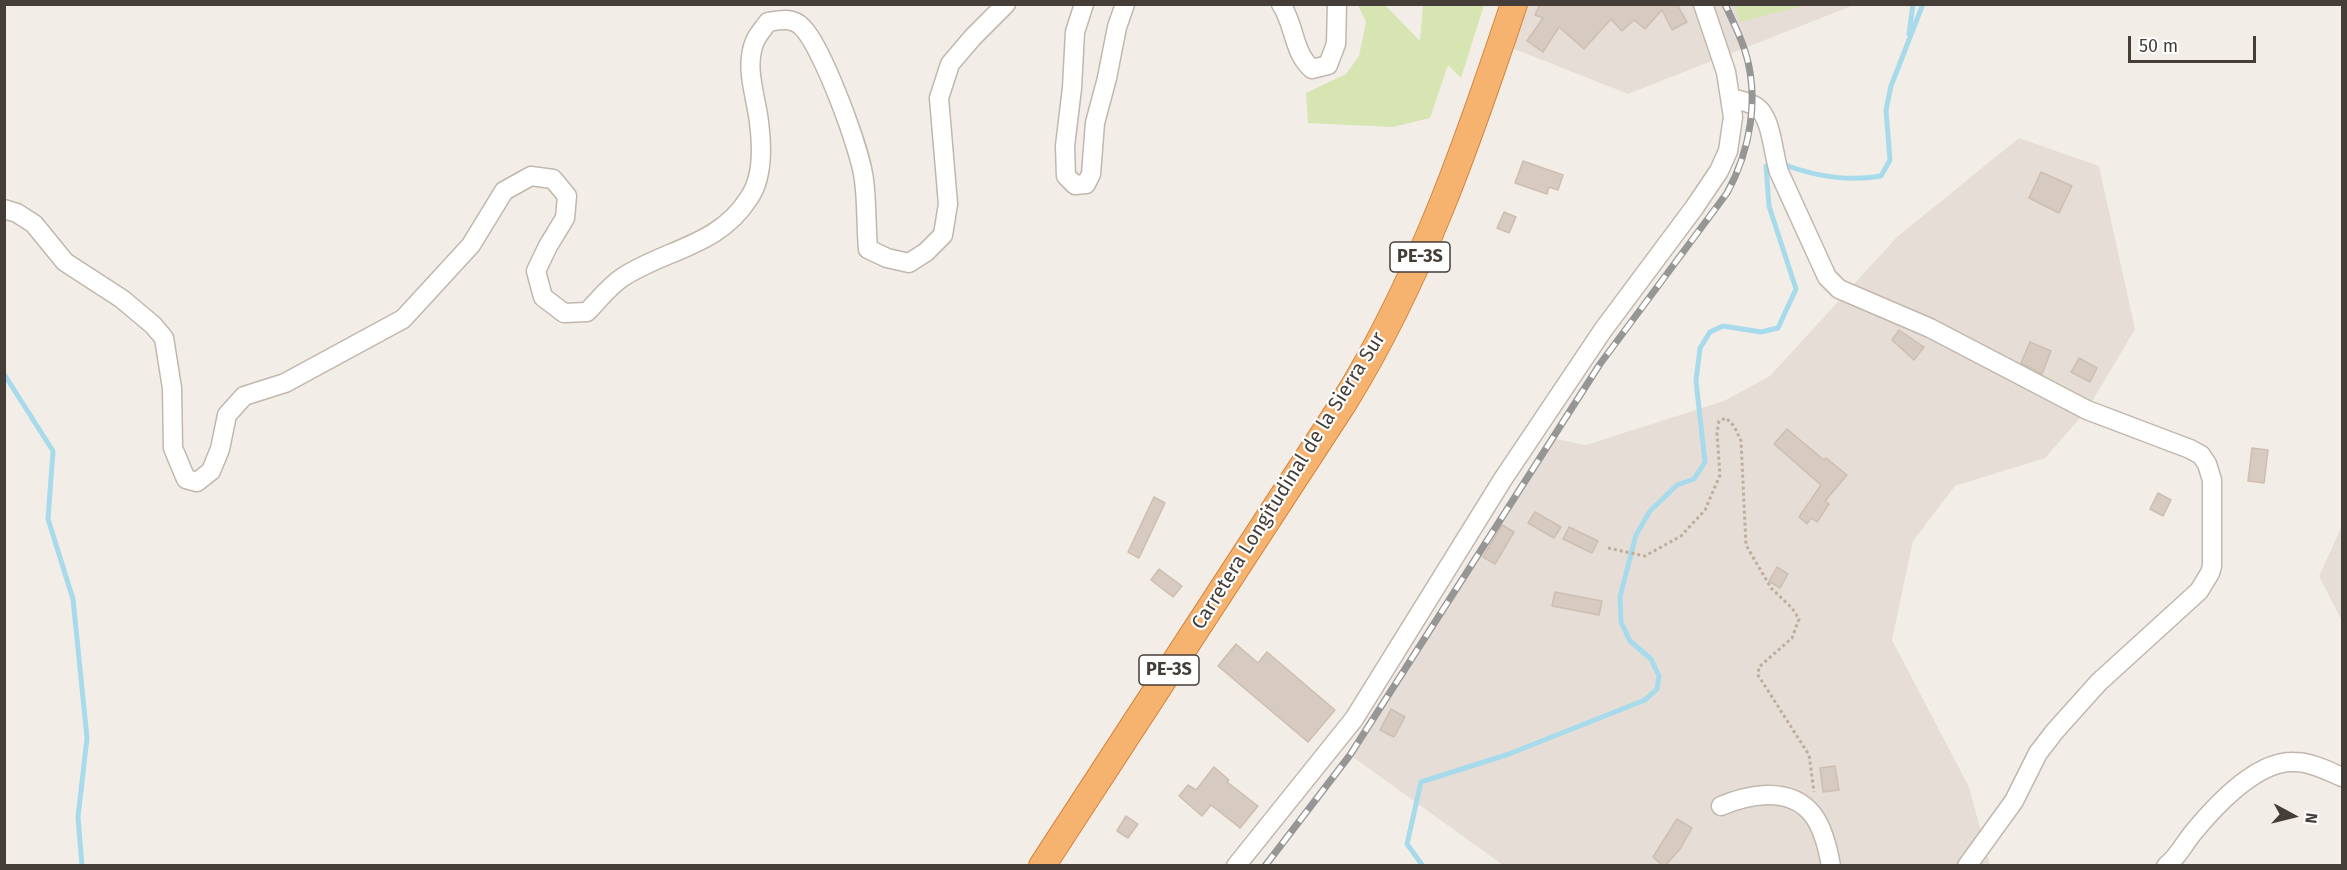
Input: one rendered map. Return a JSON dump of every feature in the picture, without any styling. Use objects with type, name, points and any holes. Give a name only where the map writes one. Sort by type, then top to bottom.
[{"type":"highway","name":"Carretera Longitudinal de la Sierra Sur","points":[[1042,865],[1368,363],[1402,298],[1439,214],[1514,4]]},
{"type":"street","points":[[4,209],[17,213],[34,224],[65,262],[122,299],[153,325],[164,338],[172,388],[173,448],[186,479],[197,482],[212,471],[220,449],[227,415],[244,396],[285,383],[403,319],[471,245],[504,191],[531,176],[553,179],[567,196],[565,218],[536,271],[543,297],[564,313],[587,312],[621,278],[650,262],[701,242],[735,217],[750,198],[757,182],[760,159],[759,123],[750,75],[754,42],[768,22],[788,19],[802,27],[818,50],[845,114],[864,178],[868,249],[887,258],[909,263],[926,252],[943,235],[948,204],[939,98],[950,64],[1006,4]]},
{"type":"street","points":[[1084,4],[1075,32],[1072,88],[1065,146],[1066,176],[1075,185],[1086,184],[1091,174],[1095,123],[1117,27],[1125,4]]},
{"type":"street","points":[[1281,4],[1288,14],[1302,61],[1312,69],[1328,65],[1336,44],[1337,4]]},
{"type":"street","points":[[1236,866],[1354,719],[1503,479],[1603,330],[1707,190],[1728,151],[1733,117],[1723,61],[1703,4]]},
{"type":"street","points":[[1731,98],[1758,108],[1764,116],[1769,127],[1776,164],[1827,276],[1839,289],[1930,328],[2086,410],[2190,449],[2201,455],[2207,464],[2212,480],[2212,566],[2206,580],[2194,596],[2099,682],[2055,731],[2038,753],[2014,801],[1967,866]]},
{"type":"street","points":[[2166,866],[2225,798],[2253,776],[2277,764],[2294,762],[2343,777]]},
{"type":"street","points":[[1721,806],[1738,798],[1751,796],[1780,795],[1793,798],[1818,820],[1827,842],[1831,866]]},
{"type":"path","points":[[1608,548],[1645,556],[1681,536],[1704,510],[1720,475],[1717,433],[1719,421],[1726,418],[1734,426],[1742,441],[1746,545],[1771,588],[1792,608],[1799,619],[1792,638],[1759,667],[1758,675],[1809,755],[1818,820]]},
{"type":"shaded area","points":[[1525,5],[1854,5],[1628,94],[1512,48]]},
{"type":"shaded area","points":[[2019,138],[2099,166],[2135,329],[2087,410],[2045,458],[1955,486],[1913,541],[1892,640],[1969,787],[1990,865],[1503,865],[1350,755],[1551,438],[1586,445],[1724,401],[1770,376],[1897,237]]},
{"type":"shaded area","points":[[2342,526],[2342,621],[2319,576]]},
{"type":"green space","points":[[1734,4],[1806,4],[1806,5],[1740,22]]},
{"type":"green space","points":[[1358,5],[1385,5],[1420,41],[1423,5],[1484,5],[1461,78],[1448,65],[1430,118],[1393,127],[1308,123],[1306,93],[1346,74],[1359,56],[1366,22]]},
{"type":"building","points":[[1540,4],[1677,4],[1687,22],[1672,30],[1662,10],[1645,29],[1634,20],[1622,31],[1611,19],[1584,49],[1559,27],[1543,52],[1527,41],[1543,18],[1535,15]]},
{"type":"building","points":[[1523,161],[1563,175],[1558,190],[1549,187],[1547,194],[1515,183]]},
{"type":"building","points":[[2041,172],[2072,186],[2059,213],[2029,198]]},
{"type":"building","points":[[1504,212],[1516,217],[1509,233],[1497,228]]},
{"type":"building","points":[[1899,330],[1924,347],[1914,360],[1892,340]]},
{"type":"building","points":[[2030,342],[2051,351],[2042,374],[2021,363]]},
{"type":"building","points":[[2079,358],[2097,368],[2090,382],[2071,372]]},
{"type":"building","points":[[1787,429],[1824,460],[1826,458],[1847,475],[1825,501],[1829,504],[1817,522],[1811,518],[1807,524],[1799,517],[1821,485],[1774,444]]},
{"type":"building","points":[[2252,448],[2268,450],[2264,483],[2248,481]]},
{"type":"building","points":[[2158,493],[2171,500],[2163,516],[2150,509]]},
{"type":"building","points":[[1154,497],[1165,503],[1139,558],[1128,552]]},
{"type":"building","points":[[1535,512],[1561,527],[1554,538],[1528,523]]},
{"type":"building","points":[[1502,525],[1514,532],[1495,564],[1483,557]]},
{"type":"building","points":[[1569,527],[1598,541],[1592,553],[1563,539]]},
{"type":"building","points":[[1777,567],[1788,574],[1780,588],[1769,581]]},
{"type":"building","points":[[1159,569],[1182,586],[1173,597],[1151,580]]},
{"type":"building","points":[[1555,592],[1602,601],[1599,615],[1552,606]]},
{"type":"building","points":[[1236,644],[1258,663],[1267,652],[1335,710],[1308,742],[1218,666]]},
{"type":"building","points":[[1391,709],[1405,717],[1394,737],[1380,730]]},
{"type":"building","points":[[1835,766],[1839,790],[1823,792],[1820,768]]},
{"type":"building","points":[[1214,767],[1229,780],[1227,782],[1258,806],[1240,828],[1211,805],[1202,816],[1179,796],[1188,785],[1196,790]]},
{"type":"building","points":[[1126,816],[1138,824],[1128,838],[1117,831]]},
{"type":"building","points":[[1677,819],[1692,828],[1680,849],[1663,866],[1653,857]]},
{"type":"waterway","points":[[1909,34],[1913,4]]},
{"type":"waterway","points":[[1780,163],[1830,177],[1881,176],[1890,160],[1886,110],[1891,86],[1923,4]]},
{"type":"waterway","points":[[1423,866],[1407,844],[1421,782],[1509,754],[1645,700],[1657,689],[1659,676],[1651,659],[1630,641],[1621,622],[1620,597],[1636,535],[1650,511],[1677,485],[1694,479],[1705,462],[1696,381],[1700,348],[1710,332],[1723,326],[1761,332],[1778,328],[1796,289],[1769,206],[1766,166],[1772,162]]},
{"type":"waterway","points":[[4,374],[53,451],[48,519],[73,599],[87,738],[78,817],[82,866]]},
{"type":"railway","points":[[1265,866],[1350,755],[1600,364],[1727,193],[1742,160],[1747,142],[1752,87],[1745,51],[1725,4]]}]
